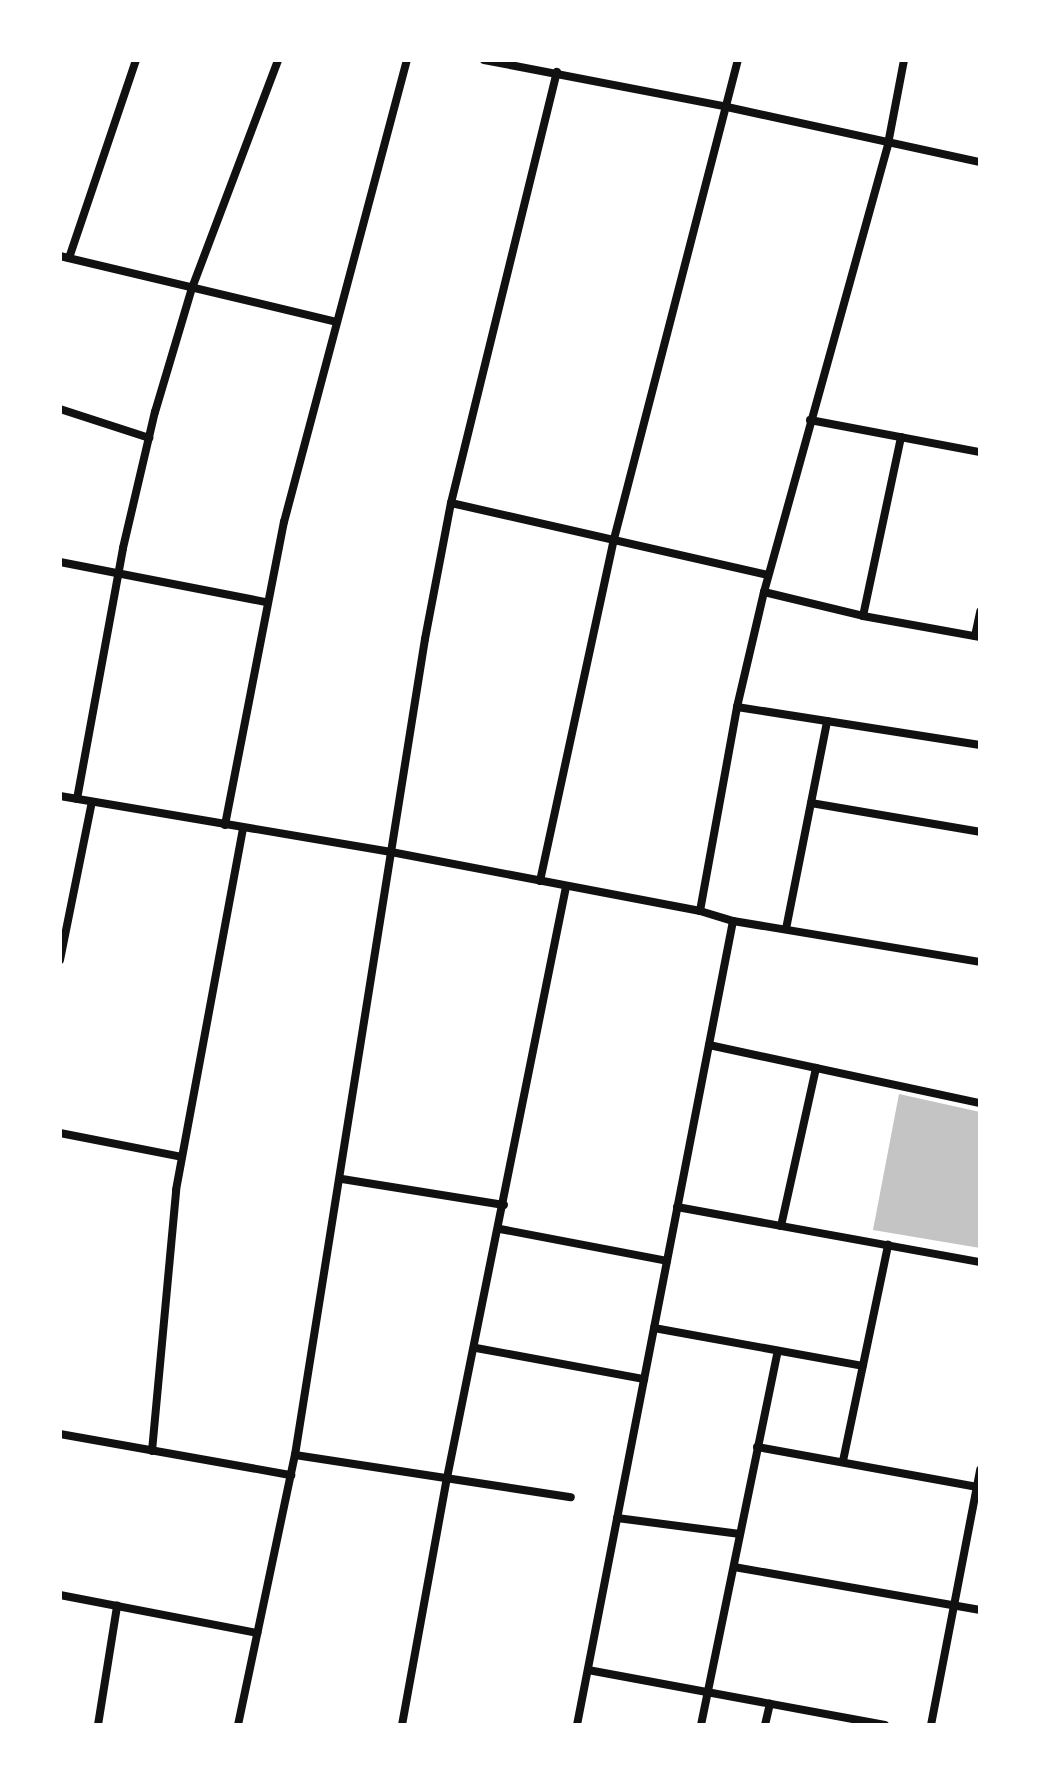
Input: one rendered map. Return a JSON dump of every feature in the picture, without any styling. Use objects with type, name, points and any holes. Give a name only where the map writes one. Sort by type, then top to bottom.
[{"type":"street","points":[[136,60],[64,257],[336,322]]},
{"type":"street","points":[[77,799],[118,575],[149,438],[192,288],[278,60]]},
{"type":"street","points":[[225,825],[266,602],[336,322],[407,60]]},
{"type":"street","points":[[484,60],[534,64],[557,72],[980,162]]},
{"type":"street","points":[[540,881],[614,539],[738,60]]},
{"type":"street","points":[[700,911],[737,707],[768,575],[888,144],[904,60]]},
{"type":"street","points":[[238,1725],[295,1455],[342,1179],[391,852],[451,503],[557,72]]},
{"type":"street","points":[[60,409],[149,438]]},
{"type":"street","points":[[810,420],[980,452]]},
{"type":"street","points":[[863,616],[901,437]]},
{"type":"street","points":[[451,503],[768,575]]},
{"type":"street","points":[[60,562],[266,602]]},
{"type":"street","points":[[764,592],[863,616],[977,637],[980,612]]},
{"type":"street","points":[[737,707],[980,745]]},
{"type":"street","points":[[786,929],[827,721]]},
{"type":"street","points":[[60,796],[391,852],[700,911],[733,921],[980,962]]},
{"type":"street","points":[[60,960],[92,802]]},
{"type":"street","points":[[811,803],[980,832]]},
{"type":"street","points":[[152,1451],[165,1286],[182,1157],[243,829]]},
{"type":"street","points":[[402,1725],[447,1478],[500,1229],[566,887]]},
{"type":"street","points":[[577,1725],[733,921]]},
{"type":"street","points":[[709,1045],[980,1103]]},
{"type":"street","points":[[781,1226],[816,1068]]},
{"type":"street","points":[[60,1133],[182,1157]]},
{"type":"street","points":[[342,1179],[504,1205]]},
{"type":"street","points":[[677,1207],[980,1262]]},
{"type":"street","points":[[500,1229],[667,1261]]},
{"type":"street","points":[[843,1461],[888,1245]]},
{"type":"street","points":[[654,1328],[863,1366]]},
{"type":"street","points":[[476,1348],[644,1379]]},
{"type":"street","points":[[701,1725],[778,1351]]},
{"type":"street","points":[[60,1434],[291,1475]]},
{"type":"street","points":[[757,1447],[977,1487]]},
{"type":"street","points":[[295,1455],[571,1497]]},
{"type":"street","points":[[931,1725],[980,1470]]},
{"type":"street","points":[[617,1518],[740,1534]]},
{"type":"street","points":[[734,1567],[980,1610]]},
{"type":"street","points":[[60,1595],[257,1633]]},
{"type":"street","points":[[98,1725],[117,1606]]},
{"type":"street","points":[[588,1670],[885,1725]]},
{"type":"street","points":[[765,1725],[770,1704]]},
{"type":"building","points":[[899,1094],[980,1112],[980,1248],[873,1230]]}]
